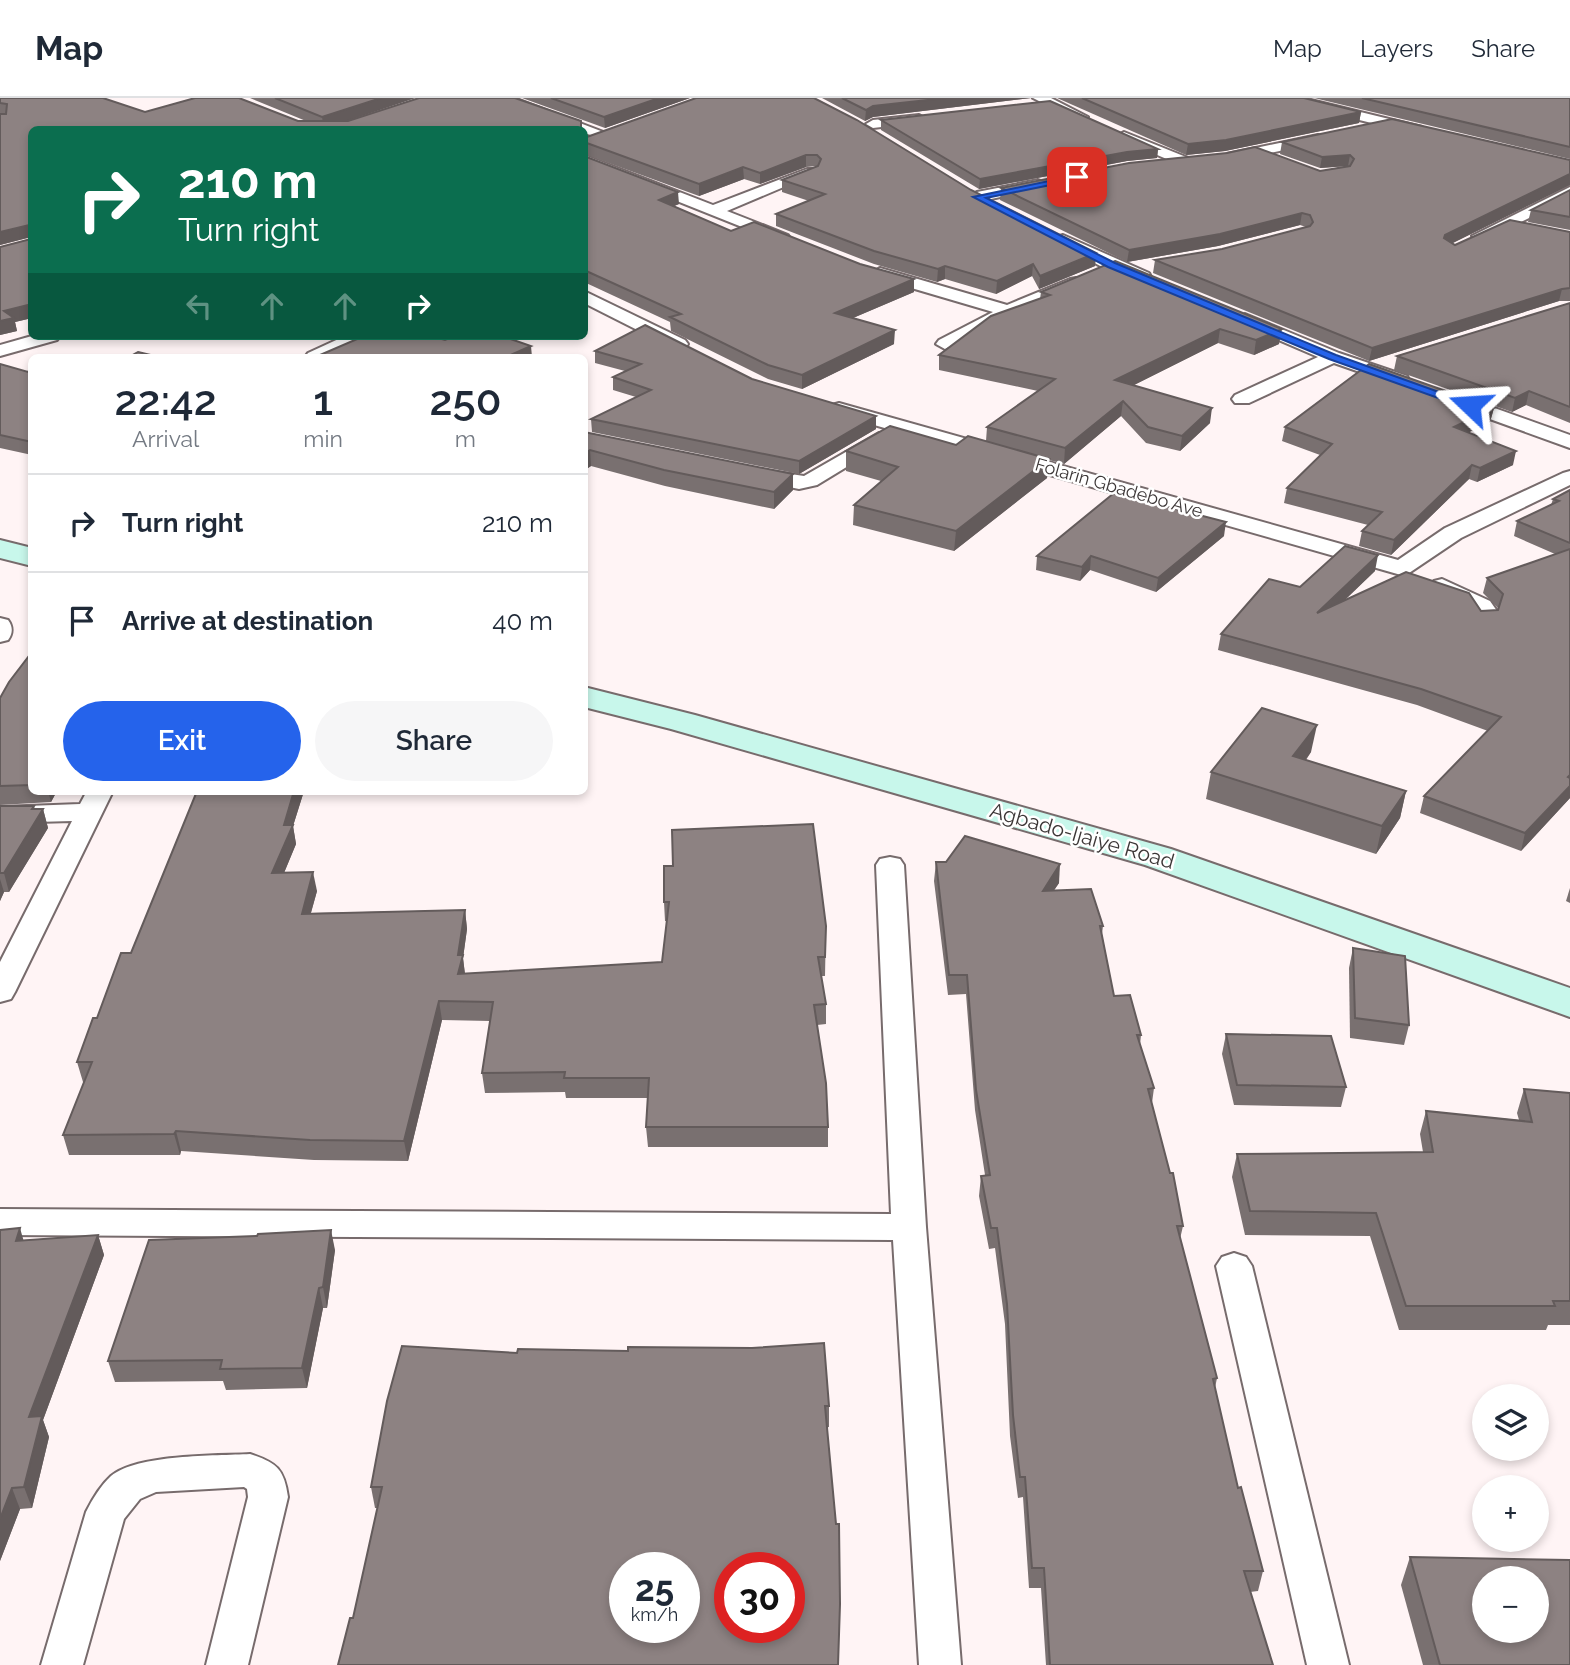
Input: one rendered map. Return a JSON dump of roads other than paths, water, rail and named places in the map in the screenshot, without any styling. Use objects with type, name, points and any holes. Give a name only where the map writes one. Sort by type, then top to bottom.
[{"type":"street","points":[[501,98],[614,133],[588,142]]},
{"type":"street","points":[[1286,98],[1427,132]]},
{"type":"street","points":[[1023,107],[1045,101],[1186,162]]},
{"type":"street","points":[[888,142],[869,127],[928,118]]},
{"type":"street","points":[[1153,165],[1210,160],[1256,152],[1389,123]]},
{"type":"street","points":[[1256,152],[1281,162]]},
{"type":"street","points":[[588,161],[793,242]]},
{"type":"street","points":[[715,210],[812,172]]},
{"type":"street","points":[[1000,208],[972,193],[1059,181]]},
{"type":"street","points":[[1463,245],[1570,192]]},
{"type":"street","points":[[1504,225],[1531,230]]},
{"type":"street","points":[[1044,230],[1119,268],[1164,286]]},
{"type":"street","points":[[945,344],[1008,312],[1104,272],[1153,265]]},
{"type":"street","points":[[867,270],[1008,312]]},
{"type":"street","points":[[588,298],[702,355]]},
{"type":"street","points":[[1226,311],[1333,357],[1420,387]]},
{"type":"street","points":[[0,351],[37,340]]},
{"type":"street","points":[[320,354],[350,340]]},
{"type":"street","points":[[1242,399],[1333,357]]},
{"type":"street","points":[[1370,369],[1396,361]]},
{"type":"street","points":[[1445,396],[1570,442]]},
{"type":"street","name":"Folarin Gbadebo Ave","points":[[823,404],[1401,568],[1475,601],[1486,611],[1485,619]]},
{"type":"street","points":[[733,470],[787,482],[810,481],[899,427]]},
{"type":"street","points":[[1401,568],[1453,533],[1570,477]]},
{"type":"street","points":[[0,549],[28,556]]},
{"type":"street","points":[[0,625],[0,635]]},
{"type":"street","name":"Agbado-Ijaiye Road","points":[[588,698],[1158,857],[1570,1003]]},
{"type":"street","points":[[0,815],[94,802]]},
{"type":"street","points":[[0,992],[94,802]]},
{"type":"street","points":[[890,865],[909,1227],[940,1665]]},
{"type":"street","points":[[0,1222],[909,1227]]},
{"type":"street","points":[[1234,1266],[1328,1665]]},
{"type":"street","points":[[62,1665],[106,1512],[126,1487],[154,1476],[250,1470],[265,1480],[268,1497],[228,1665]]}]
